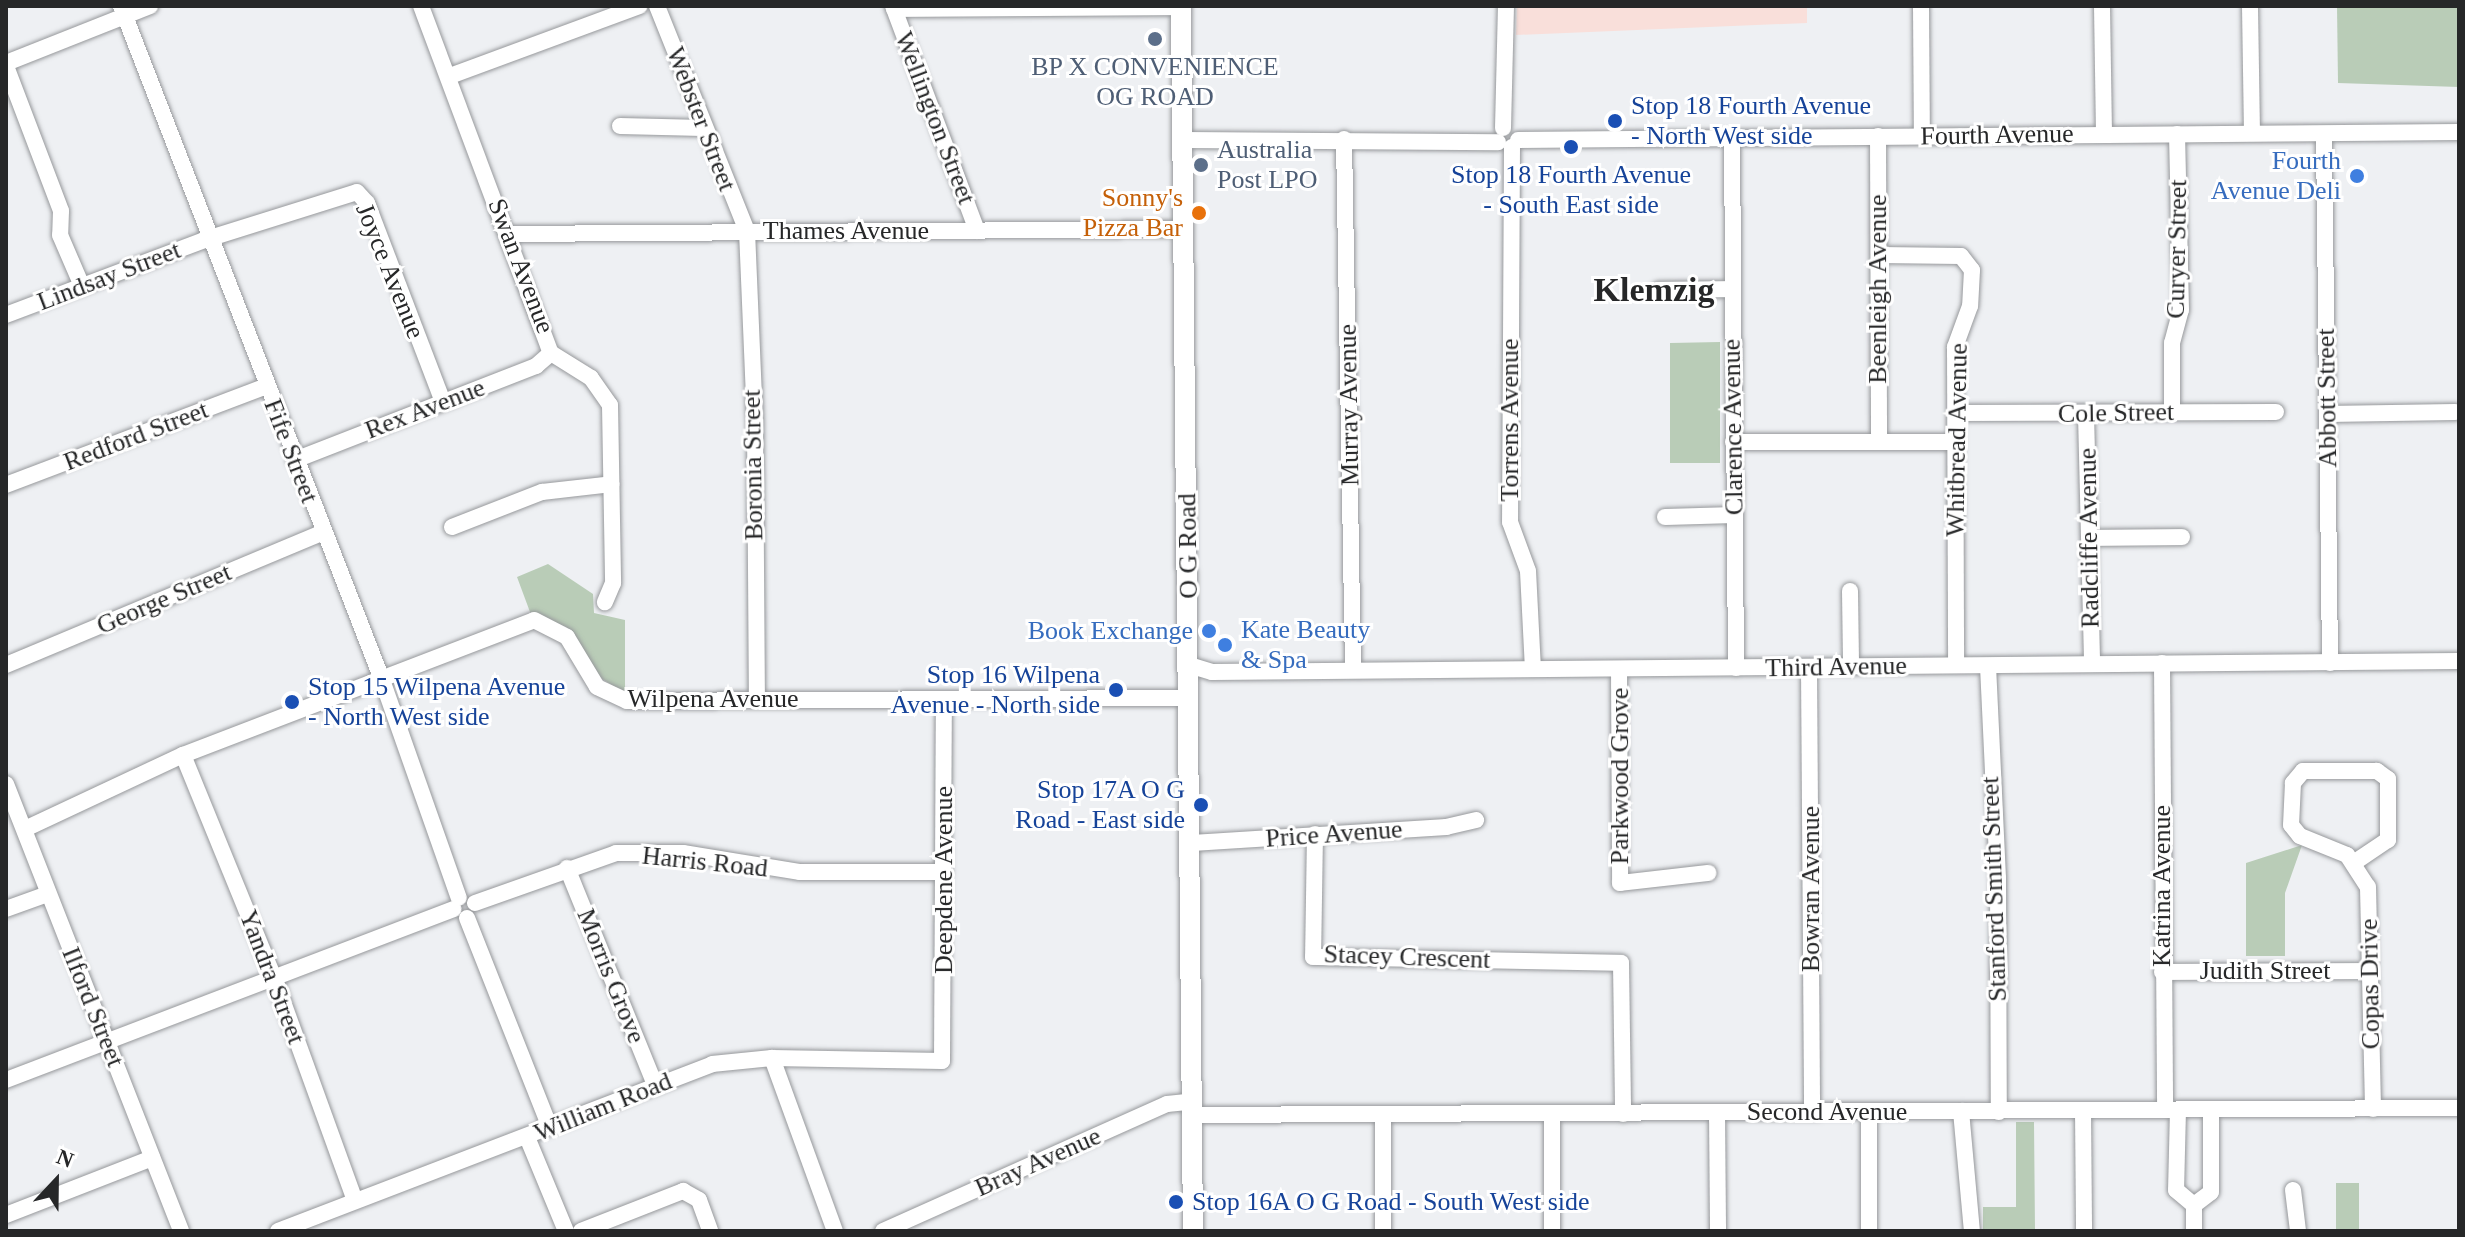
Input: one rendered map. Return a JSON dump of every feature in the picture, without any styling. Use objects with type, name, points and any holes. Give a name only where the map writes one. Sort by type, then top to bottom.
[{"type":"main road","name":"O G Road","points":[[1181,7],[1192,843],[1193,1231]]},
{"type":"street","points":[[82,286],[60,235],[61,211],[6,64],[123,11],[150,6]]},
{"type":"street","name":"Swan Avenue","points":[[421,6],[450,76],[551,353],[568,360],[605,393],[613,418],[613,583],[605,602]]},
{"type":"street","points":[[450,76],[639,6]]},
{"type":"street","name":"Webster Street","points":[[657,6],[703,128],[747,231]]},
{"type":"street","name":"Torrens Avenue","points":[[1506,6],[1510,522],[1528,571],[1533,669]]},
{"type":"street","points":[[1921,6],[1922,135]]},
{"type":"street","points":[[2102,6],[2104,133]]},
{"type":"street","points":[[2250,6],[2252,133]]},
{"type":"street","points":[[893,7],[1181,7]]},
{"type":"street","name":"Wellington Street","points":[[893,7],[977,231]]},
{"type":"street","name":"Fife Street","points":[[123,11],[213,240],[322,533],[381,677],[464,907],[549,1125]]},
{"type":"street","points":[[620,126],[703,128]]},
{"type":"street","name":"Fourth Avenue","points":[[1184,140],[2459,132]]},
{"type":"street","name":"Curyer Street","points":[[2172,412],[2172,343],[2181,310],[2177,134]]},
{"type":"street","name":"Abbott Street","points":[[2324,134],[2330,663]]},
{"type":"street","name":"Beenleigh Avenue","points":[[1878,136],[1879,442]]},
{"type":"street","name":"Clarence Avenue","points":[[1732,138],[1736,668]]},
{"type":"street","name":"Murray Avenue","points":[[1344,139],[1353,670]]},
{"type":"street","name":"Joyce Avenue","points":[[213,240],[338,196],[362,195],[443,402]]},
{"type":"street","name":"Thames Avenue","points":[[508,234],[1184,229]]},
{"type":"street","name":"Boronia Street","points":[[747,231],[755,424],[757,699]]},
{"type":"street","name":"Lindsay Street","points":[[6,315],[213,240]]},
{"type":"street","name":"Whitbread Avenue","points":[[1879,255],[1968,260],[1972,297],[1955,347],[1956,664]]},
{"type":"street","points":[[1659,290],[1731,289]]},
{"type":"street","name":"Rex Avenue","points":[[295,460],[536,366],[551,353]]},
{"type":"street","name":"Redford Street","points":[[6,485],[266,386]]},
{"type":"street","name":"Cole Street","points":[[1956,413],[2276,412]]},
{"type":"street","points":[[2327,414],[2455,412]]},
{"type":"street","name":"Radcliffe Avenue","points":[[2086,414],[2092,663]]},
{"type":"street","points":[[1733,442],[1954,442]]},
{"type":"street","points":[[452,527],[542,492],[612,484]]},
{"type":"street","points":[[1665,517],[1735,515]]},
{"type":"street","name":"George Street","points":[[6,665],[322,533]]},
{"type":"street","points":[[2090,538],[2182,537]]},
{"type":"street","points":[[1850,591],[1851,667]]},
{"type":"street","name":"Wilpena Avenue","points":[[27,828],[183,755],[534,620],[567,637],[592,681],[616,699],[944,699],[1190,682]]},
{"type":"street","name":"Third Avenue","points":[[1190,682],[1212,672],[2459,661]]},
{"type":"street","name":"Katrina Avenue","points":[[2162,663],[2162,972],[2176,1190],[2194,1205]]},
{"type":"street","name":"Stanford Smith Street","points":[[1988,666],[1998,878],[1999,1112]]},
{"type":"street","name":"Bowran Avenue","points":[[1809,668],[1812,1111]]},
{"type":"street","name":"Parkwood Grove","points":[[1619,670],[1620,883],[1708,873]]},
{"type":"street","name":"Deepdene Avenue","points":[[942,1061],[944,699]]},
{"type":"street","name":"Yandra Street","points":[[183,755],[274,977],[355,1201]]},
{"type":"street","points":[[2303,771],[2377,771],[2388,779],[2388,840],[2355,862],[2336,848],[2300,836],[2291,825],[2293,783],[2303,771]]},
{"type":"street","name":"Ilford Street","points":[[6,784],[27,828],[48,894],[181,1231]]},
{"type":"street","name":"Price Avenue","points":[[1192,843],[1446,827],[1476,820]]},
{"type":"street","name":"Stacey Crescent","points":[[1315,834],[1313,957],[1621,963],[1623,1114]]},
{"type":"street","name":"Harris Road","points":[[6,1080],[604,855],[683,853],[800,872],[944,872]]},
{"type":"street","name":"Copas Drive","points":[[2355,862],[2370,898],[2368,971],[2373,1109]]},
{"type":"street","name":"Morris Grove","points":[[567,868],[655,1085]]},
{"type":"street","points":[[6,909],[48,894]]},
{"type":"street","name":"Judith Street","points":[[2162,972],[2368,971]]},
{"type":"street","points":[[772,1058],[835,1231]]},
{"type":"street","name":"William Road","points":[[278,1231],[712,1064],[772,1058],[942,1061]]},
{"type":"street","name":"Bray Avenue","points":[[883,1231],[1167,1104],[1194,1108]]},
{"type":"street","name":"Second Avenue","points":[[1194,1108],[1383,1114],[2459,1108]]},
{"type":"street","points":[[2083,1110],[2084,1231]]},
{"type":"street","points":[[2194,1231],[2194,1205],[2211,1192],[2211,1110]]},
{"type":"street","points":[[1961,1111],[1972,1231]]},
{"type":"street","points":[[1717,1112],[1718,1231]]},
{"type":"street","points":[[1869,1112],[1869,1231]]},
{"type":"street","points":[[1383,1114],[1383,1231]]},
{"type":"street","points":[[1552,1114],[1552,1231]]},
{"type":"street","points":[[527,1137],[566,1231]]},
{"type":"street","points":[[6,1215],[152,1158]]},
{"type":"street","points":[[2293,1190],[2298,1231]]},
{"type":"street","points":[[581,1231],[683,1191],[699,1200],[710,1231]]},
{"type":"shaded area","points":[[1517,6],[1807,6],[1807,23],[1516,35]]},
{"type":"green space","points":[[2337,6],[2459,6],[2459,87],[2338,83]]},
{"type":"green space","points":[[1720,342],[1720,463],[1670,463],[1670,343]]},
{"type":"green space","points":[[548,564],[593,594],[594,613],[625,620],[625,693],[599,677],[566,627],[530,612],[517,577]]},
{"type":"green space","points":[[2302,845],[2285,893],[2285,956],[2246,956],[2246,863]]},
{"type":"green space","points":[[2016,1122],[2034,1122],[2035,1231],[1983,1231],[1983,1207],[2016,1207]]},
{"type":"green space","points":[[2336,1183],[2359,1183],[2359,1230],[2336,1230]]},
{"type":"place","name":"BP X CONVENIENCE OG ROAD","points":[[1155,39]]},
{"type":"place","name":"Stop 18 Fourth Avenue - North West side","points":[[1615,121]]},
{"type":"place","name":"Stop 18 Fourth Avenue - South East side","points":[[1571,147]]},
{"type":"place","name":"Australia Post LPO","points":[[1201,165]]},
{"type":"place","name":"Fourth Avenue Deli","points":[[2357,176]]},
{"type":"place","name":"Sonny's Pizza Bar","points":[[1199,213]]},
{"type":"place","name":"Book Exchange","points":[[1209,631]]},
{"type":"place","name":"Kate Beauty & Spa","points":[[1225,645]]},
{"type":"place","name":"Stop 16 Wilpena Avenue - North side","points":[[1116,690]]},
{"type":"place","name":"Stop 15 Wilpena Avenue - North West side","points":[[292,702]]},
{"type":"place","name":"Stop 17A O G Road - East side","points":[[1201,805]]},
{"type":"place","name":"Stop 16A O G Road - South West side","points":[[1176,1202]]},
{"type":"district","name":"Klemzig","points":[[1654,290]]}]
